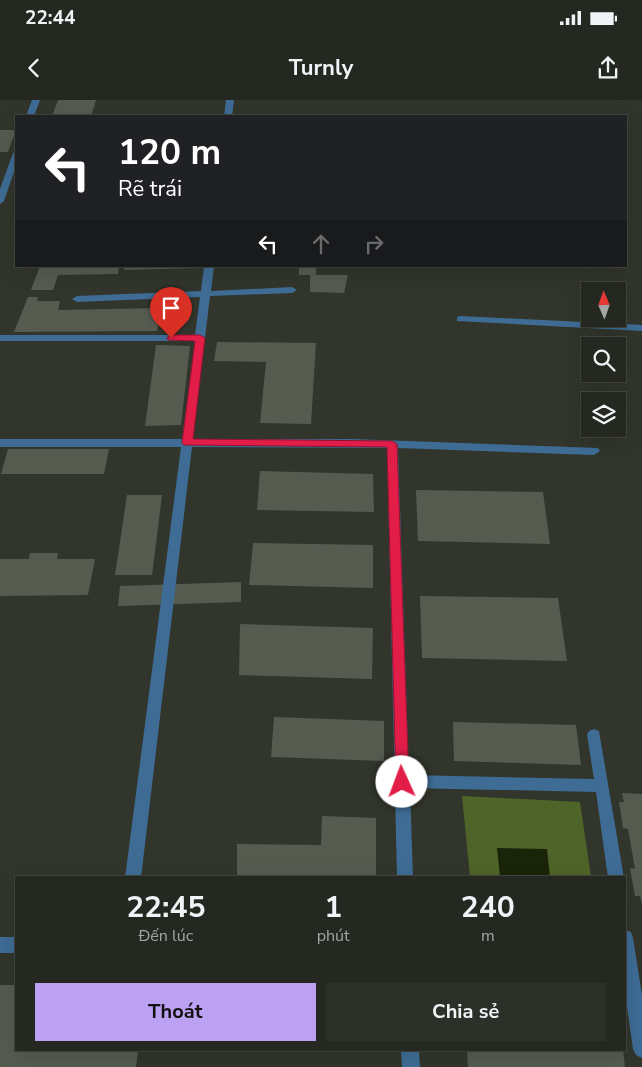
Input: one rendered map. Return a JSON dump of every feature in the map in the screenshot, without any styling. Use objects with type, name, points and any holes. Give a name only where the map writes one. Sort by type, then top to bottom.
[{"type":"street","points":[[30,115],[36,100]]},
{"type":"street","points":[[228,115],[230,100]]},
{"type":"street","points":[[0,201],[15,158]]},
{"type":"street","points":[[133,876],[209,267]]},
{"type":"street","points":[[77,299],[292,290]]},
{"type":"street","points":[[460,320],[642,328]]},
{"type":"street","points":[[0,338],[200,338]]},
{"type":"street","points":[[0,444],[392,444],[594,451]]},
{"type":"street","points":[[392,444],[405,876]]},
{"type":"street","points":[[594,735],[616,876]]},
{"type":"street","points":[[402,782],[602,786]]},
{"type":"street","points":[[0,945],[15,945]]},
{"type":"street","points":[[626,945],[642,1049]]},
{"type":"street","points":[[410,1051],[411,1067]]},
{"type":"green space","points":[[462,796],[580,802],[591,876],[470,876]]},
{"type":"shaded area","points":[[497,848],[547,849],[550,876],[500,876]]},
{"type":"building","points":[[58,100],[96,100],[91,115],[52,115]]},
{"type":"building","points":[[0,130],[15,130],[8,152],[0,152]]},
{"type":"building","points":[[40,267],[119,267],[118,274],[58,275],[53,290],[31,290]]},
{"type":"building","points":[[125,267],[199,267],[199,268],[124,270]]},
{"type":"building","points":[[299,267],[316,267],[316,275],[348,275],[344,293],[310,292],[310,275],[299,275]]},
{"type":"building","points":[[28,297],[38,297],[37,301],[60,301],[58,310],[161,308],[157,331],[14,332]]},
{"type":"building","points":[[217,342],[316,343],[311,424],[260,423],[266,362],[214,361]]},
{"type":"building","points":[[156,345],[190,346],[181,425],[145,426]]},
{"type":"building","points":[[8,449],[109,449],[104,474],[1,474]]},
{"type":"building","points":[[260,471],[373,474],[374,512],[257,510]]},
{"type":"building","points":[[416,490],[543,492],[550,544],[418,541]]},
{"type":"building","points":[[127,495],[162,495],[152,575],[115,575]]},
{"type":"building","points":[[253,543],[373,545],[373,588],[249,585]]},
{"type":"building","points":[[30,553],[58,553],[57,559],[95,559],[88,595],[0,596],[0,559],[29,559]]},
{"type":"building","points":[[241,582],[241,602],[118,606],[120,586]]},
{"type":"building","points":[[420,596],[558,598],[567,661],[422,658]]},
{"type":"building","points":[[240,624],[373,628],[372,679],[239,675]]},
{"type":"building","points":[[274,717],[384,721],[384,761],[271,757]]},
{"type":"building","points":[[453,722],[576,725],[581,765],[454,761]]},
{"type":"building","points":[[622,793],[642,794],[642,904],[640,896],[635,896],[630,868],[635,869],[628,829],[623,828],[619,802],[624,802]]},
{"type":"building","points":[[322,816],[376,818],[376,876],[237,876],[237,844],[321,845]]},
{"type":"building","points":[[0,985],[15,985],[15,1051],[138,1051],[136,1067],[0,1067]]},
{"type":"building","points":[[467,1051],[623,1051],[625,1067],[468,1067]]},
{"type":"route","points":[[171,338],[200,338],[187,443],[392,444],[402,782]]}]
